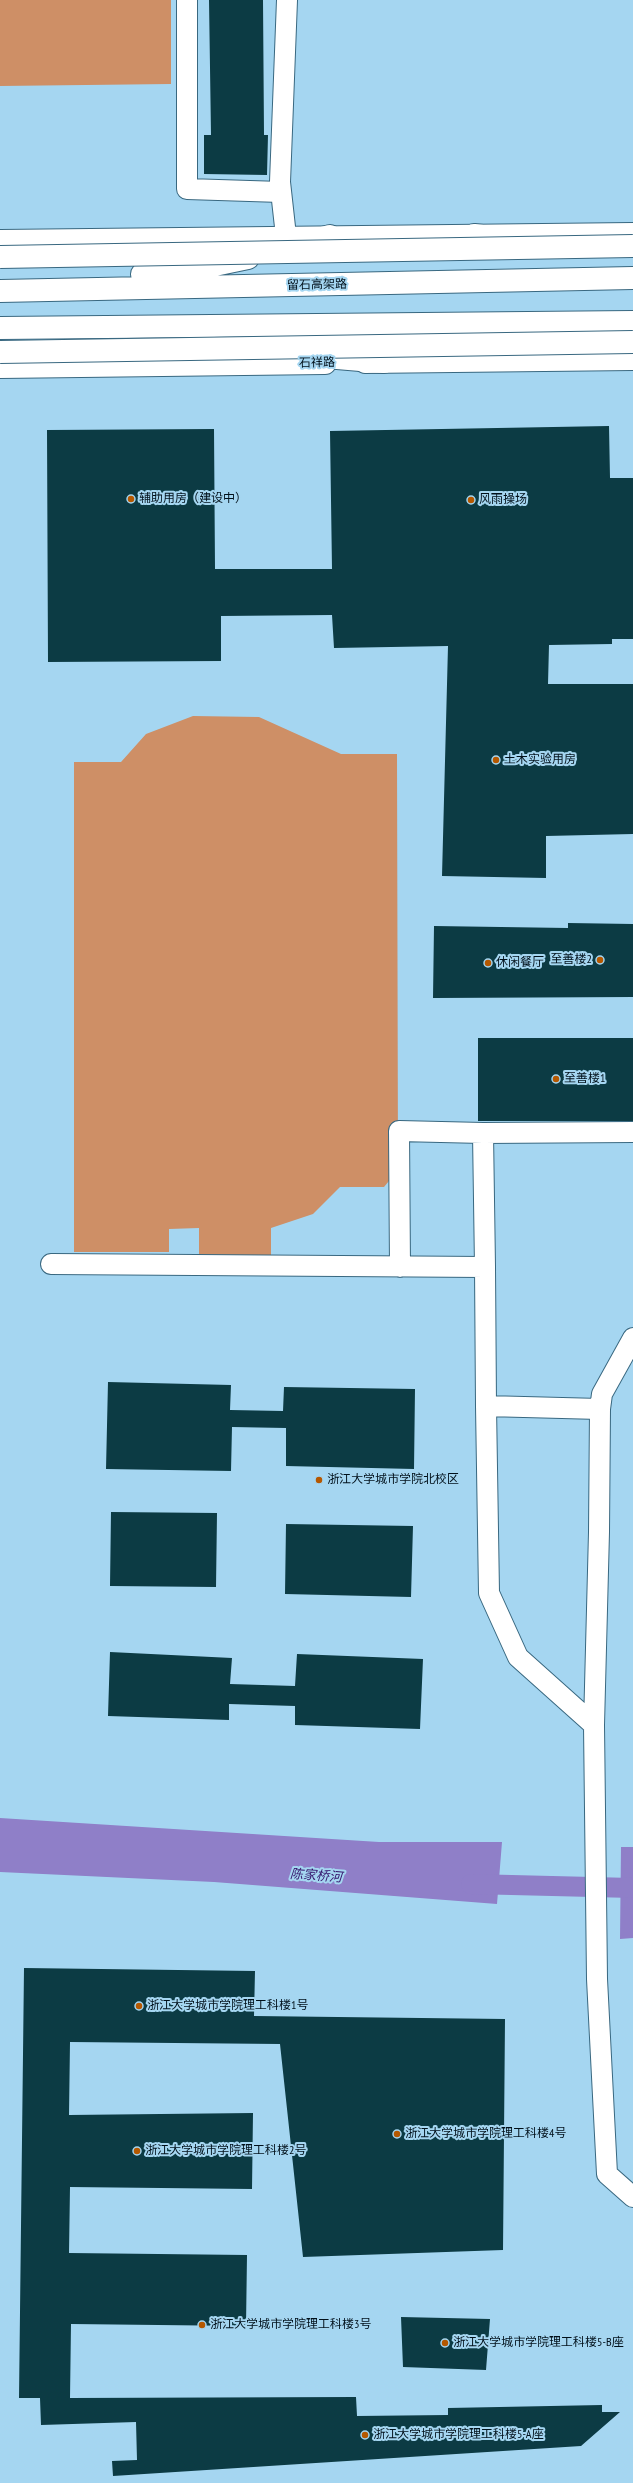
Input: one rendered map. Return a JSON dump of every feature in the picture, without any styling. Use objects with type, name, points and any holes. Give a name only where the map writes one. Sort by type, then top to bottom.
[{"type":"main road","points":[[0,241],[286,236],[633,234]]},
{"type":"main road","points":[[474,235],[633,256]]},
{"type":"main road","points":[[0,279],[110,277],[181,272],[253,257],[330,236]]},
{"type":"main road","points":[[0,257],[633,246]]},
{"type":"main road","name":"留石高架路","points":[[0,291],[633,278]]},
{"type":"main road","points":[[0,329],[633,322]]},
{"type":"main road","points":[[0,329],[384,362]]},
{"type":"main road","points":[[494,360],[567,337],[633,335]]},
{"type":"main road","points":[[0,352],[633,342]]},
{"type":"main road","name":"石祥路","points":[[0,367],[633,359]]},
{"type":"street","points":[[187,0],[187,190],[281,192]]},
{"type":"street","points":[[286,236],[281,192],[287,0]]},
{"type":"street","points":[[400,1267],[398,1131],[482,1133],[633,1132]]},
{"type":"street","points":[[482,1133],[489,1593],[518,1657],[594,1725]]},
{"type":"street","points":[[51,1264],[485,1267]]},
{"type":"street","points":[[633,1338],[602,1394],[600,1409],[599,1532],[594,1725],[597,1978],[607,2174],[633,2197]]},
{"type":"street","points":[[486,1406],[600,1409]]},
{"type":"shaded area","points":[[0,0],[171,0],[171,84],[0,86]]},
{"type":"shaded area","points":[[193,716],[259,717],[341,754],[397,754],[398,1170],[384,1187],[340,1187],[313,1214],[271,1228],[271,1256],[199,1256],[199,1228],[169,1229],[169,1252],[74,1252],[74,762],[121,762],[146,734]]},
{"type":"water","points":[[0,1818],[379,1842],[502,1842],[497,1904],[214,1882],[0,1872]]},
{"type":"water","points":[[621,1847],[633,1847],[633,1938],[620,1939]]},
{"type":"building","points":[[209,0],[263,0],[264,135],[268,135],[267,175],[204,174],[204,135],[211,135]]},
{"type":"building","points":[[609,426],[610,478],[633,478],[633,639],[612,639],[612,644],[549,645],[548,684],[633,684],[633,834],[546,836],[546,878],[442,876],[448,646],[334,648],[332,615],[221,616],[221,661],[48,662],[47,430],[214,429],[215,569],[332,569],[330,431]]},
{"type":"building","points":[[568,923],[633,924],[633,997],[433,998],[434,926],[568,928]]},
{"type":"building","name":"至善楼1","points":[[478,1038],[633,1038],[633,1121],[478,1121]]},
{"type":"building","points":[[108,1382],[231,1385],[230,1410],[283,1411],[284,1387],[415,1389],[414,1469],[286,1466],[286,1428],[232,1427],[231,1471],[106,1469]]},
{"type":"building","points":[[111,1512],[217,1513],[216,1587],[110,1586]]},
{"type":"building","points":[[286,1524],[413,1526],[411,1597],[285,1594]]},
{"type":"building","points":[[110,1652],[232,1658],[230,1684],[295,1686],[297,1654],[423,1659],[420,1729],[295,1725],[295,1706],[229,1704],[229,1720],[108,1716]]},
{"type":"building","points":[[24,1968],[255,1971],[254,2016],[505,2019],[503,2250],[303,2257],[280,2044],[70,2042],[69,2115],[253,2113],[252,2189],[70,2187],[69,2253],[247,2255],[246,2326],[71,2324],[70,2398],[356,2397],[357,2416],[448,2415],[448,2408],[602,2405],[602,2412],[620,2412],[581,2446],[113,2476],[112,2461],[137,2460],[136,2422],[41,2425],[40,2398],[19,2398]]},
{"type":"building","name":"浙江大学城市学院理工科楼5-B座","points":[[401,2317],[490,2319],[486,2370],[403,2367]]},
{"type":"waterway","name":"陈家桥河","points":[[471,1884],[633,1888]]},
{"type":"place","name":"辅助用房（建设中）","points":[[131,499]]},
{"type":"place","name":"风雨操场","points":[[471,500]]},
{"type":"place","name":"土木实验用房","points":[[496,760]]},
{"type":"place","name":"至善楼2","points":[[600,960]]},
{"type":"place","name":"休闲餐厅","points":[[488,963]]},
{"type":"place","name":"至善楼1","points":[[556,1079]]},
{"type":"place","name":"浙江大学城市学院北校区","points":[[319,1480]]},
{"type":"place","name":"浙江大学城市学院理工科楼1号","points":[[139,2006]]},
{"type":"place","name":"浙江大学城市学院理工科楼4号","points":[[397,2134]]},
{"type":"place","name":"浙江大学城市学院理工科楼2号","points":[[137,2151]]},
{"type":"place","name":"浙江大学城市学院理工科楼3号","points":[[202,2325]]},
{"type":"place","name":"浙江大学城市学院理工科楼5-B座","points":[[445,2343]]},
{"type":"place","name":"浙江大学城市学院理工科楼5-A座","points":[[365,2435]]}]
